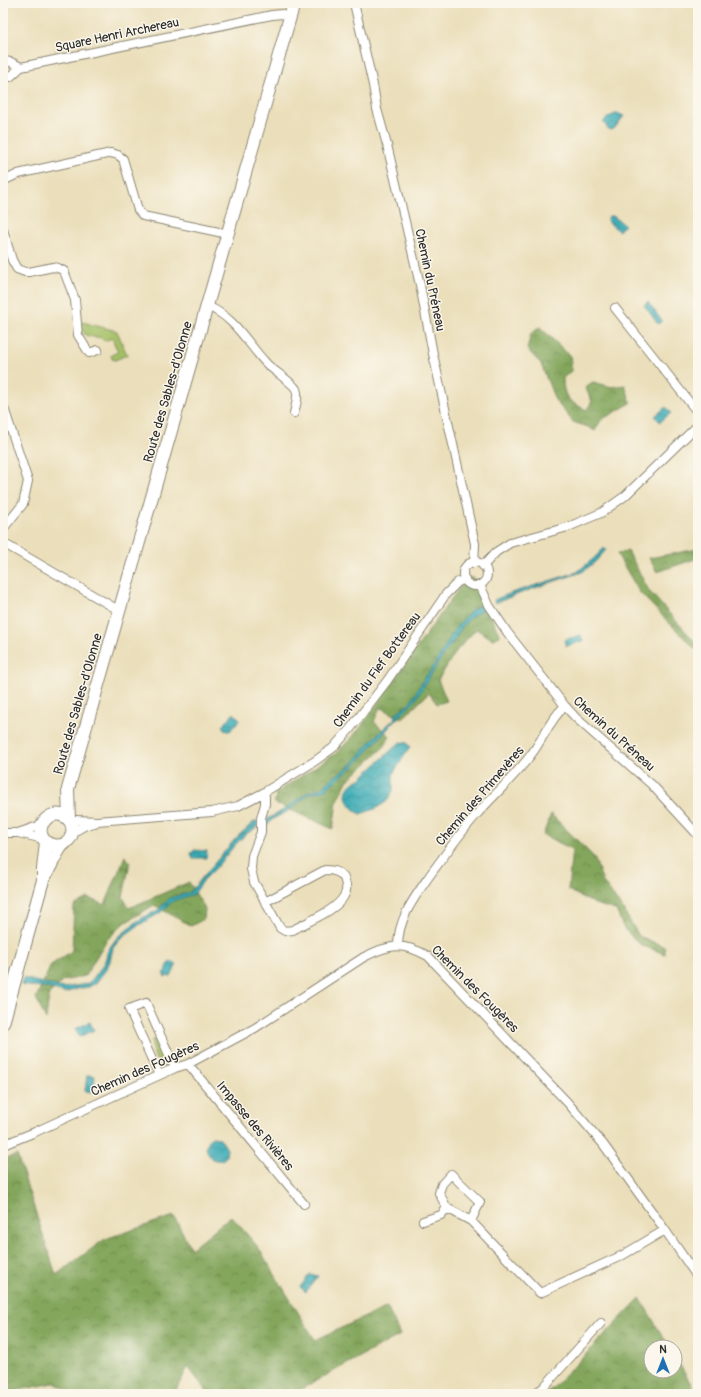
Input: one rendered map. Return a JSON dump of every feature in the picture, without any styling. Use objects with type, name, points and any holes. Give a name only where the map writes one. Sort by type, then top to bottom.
[{"type":"main road","name":"Route des Sables-d'Olonne","points":[[41,825],[46,818],[53,815],[68,790],[294,3]]},
{"type":"main road","name":"Route des Sables-d'Olonne","points":[[68,790],[71,825]]},
{"type":"main road","points":[[3,1023],[43,880],[62,845],[69,840],[71,825],[62,815],[53,815]]},
{"type":"main road","points":[[41,825],[41,835],[45,840],[54,846],[62,845]]},
{"type":"main road","points":[[43,880],[45,840]]},
{"type":"street","name":"Chemin du Préneau","points":[[354,3],[377,109],[420,285],[433,354],[475,544],[474,563]]},
{"type":"street","name":"Square Henri Archereau","points":[[3,78],[10,77],[20,67],[272,15],[282,14],[290,16]]},
{"type":"street","name":"Square Henri Archereau","points":[[3,62],[11,62],[20,67]]},
{"type":"street","points":[[3,181],[18,174],[111,153],[118,155],[123,159],[138,210],[143,216],[228,234]]},
{"type":"street","points":[[3,230],[12,260],[17,269],[29,272],[53,267],[64,272],[75,300],[78,335],[89,353],[98,350]]},
{"type":"street","points":[[207,306],[217,310],[235,324],[266,363],[295,389],[298,400],[294,413]]},
{"type":"street","points":[[615,308],[698,413]]},
{"type":"street","points":[[3,405],[28,481],[23,504],[3,529]]},
{"type":"street","points":[[483,566],[496,552],[510,543],[568,527],[601,513],[625,496],[698,425]]},
{"type":"street","points":[[3,543],[120,610]]},
{"type":"street","points":[[474,563],[483,566],[486,569],[487,576],[486,580],[480,585],[476,586],[470,584],[465,579],[465,569],[468,566],[474,563]]},
{"type":"street","name":"Chemin du Fief Bottereau","points":[[71,825],[84,826],[97,822],[225,810],[238,806],[263,793],[333,748],[350,729],[387,681],[446,594],[458,582],[465,579]]},
{"type":"street","name":"Chemin du Préneau","points":[[480,585],[489,605],[506,632],[565,706],[576,718],[652,785],[698,835]]},
{"type":"street","name":"Chemin des Primevères","points":[[398,946],[399,931],[402,921],[417,894],[476,815],[523,766],[536,749],[554,718],[565,706]]},
{"type":"street","points":[[263,793],[265,796],[265,804],[261,818],[261,832],[252,856],[251,869],[254,882],[265,902],[280,928],[285,931],[293,930],[335,907],[345,895],[347,885],[342,875],[338,872],[334,870],[326,870],[265,902]]},
{"type":"street","points":[[18,833],[41,825]]},
{"type":"street","points":[[3,833],[18,833],[45,840]]},
{"type":"street","name":"Chemin des Fougères","points":[[3,1145],[35,1132],[175,1068],[188,1064],[255,1028],[364,957],[385,948],[398,946],[412,948],[428,956],[567,1102],[603,1144],[666,1230],[698,1278]]},
{"type":"street","points":[[160,1075],[130,1009],[146,1003],[175,1068]]},
{"type":"street","name":"Impasse des Rivières","points":[[188,1064],[304,1204]]},
{"type":"street","points":[[471,1221],[480,1202],[451,1174],[442,1184],[439,1194],[447,1208],[471,1221],[540,1293],[623,1255],[666,1230]]},
{"type":"street","points":[[423,1221],[441,1216],[447,1208]]},
{"type":"street","points":[[534,1394],[543,1388],[601,1323]]},
{"type":"green space","points":[[82,322],[117,331],[127,355],[115,360],[112,359],[111,355],[118,352],[112,338],[105,341],[99,337],[88,336],[82,331],[80,325]]},
{"type":"green space","points":[[540,327],[570,356],[572,370],[563,378],[563,385],[566,395],[571,402],[587,410],[592,401],[585,387],[593,382],[612,387],[625,385],[631,403],[601,420],[595,431],[573,422],[555,400],[541,364],[527,349],[531,334]]},
{"type":"green space","points":[[698,549],[698,558],[657,572],[649,558]]},
{"type":"green space","points":[[628,551],[649,591],[698,645],[698,652],[640,593],[617,554]]},
{"type":"green space","points":[[466,578],[473,578],[500,636],[493,639],[476,629],[457,650],[438,680],[447,701],[437,704],[429,693],[402,719],[380,707],[374,722],[390,736],[385,746],[347,781],[337,802],[333,829],[275,803],[276,793],[339,751],[360,728]]},
{"type":"green space","points":[[551,814],[594,857],[603,882],[622,908],[639,936],[665,947],[665,954],[641,945],[624,929],[616,910],[595,904],[568,890],[572,849],[543,835]]},
{"type":"green space","points":[[125,856],[130,862],[123,897],[129,908],[189,882],[205,909],[204,919],[191,926],[154,905],[123,924],[106,941],[85,976],[63,981],[49,994],[46,1020],[36,998],[51,965],[72,951],[74,906],[88,898],[105,905]]},
{"type":"green space","points":[[153,1039],[159,1042],[164,1049],[168,1062],[166,1067],[162,1066],[155,1057],[152,1045]]},
{"type":"green space","points":[[17,1155],[56,1275],[105,1239],[174,1216],[191,1249],[231,1216],[258,1247],[315,1340],[387,1307],[400,1335],[292,1394],[209,1394],[188,1367],[174,1394],[77,1394],[54,1383],[3,1393],[3,1160]]},
{"type":"green space","points":[[640,1298],[664,1339],[643,1339],[643,1379],[683,1379],[683,1370],[697,1394],[542,1394],[552,1389]]},
{"type":"water","points":[[617,113],[624,116],[614,129],[609,130],[603,122]]},
{"type":"water","points":[[609,216],[613,216],[625,225],[619,231],[608,222],[607,219]]},
{"type":"water","points":[[648,302],[662,321],[658,324],[644,305]]},
{"type":"water","points":[[666,407],[671,413],[660,422],[655,416]]},
{"type":"water","points":[[604,548],[606,550],[594,563],[582,572],[495,603],[494,600],[511,593],[577,572]]},
{"type":"water","points":[[482,605],[483,610],[475,614],[465,623],[414,702],[402,713],[353,767],[323,791],[309,794],[288,811],[273,819],[266,826],[266,820],[287,808],[308,792],[323,787],[352,764],[373,739],[394,719],[398,711],[408,705],[457,626],[471,611]]},
{"type":"water","points":[[581,635],[583,641],[566,646],[564,640]]},
{"type":"water","points":[[234,713],[240,719],[230,731],[224,729],[223,725]]},
{"type":"water","points":[[400,742],[407,743],[410,747],[393,774],[393,791],[386,802],[375,809],[360,814],[354,810],[347,801],[346,796],[349,786],[360,779]]},
{"type":"water","points":[[257,821],[257,827],[246,834],[234,846],[204,880],[194,894],[173,901],[160,913],[139,925],[121,938],[113,948],[107,968],[96,983],[89,987],[64,993],[52,989],[21,985],[23,978],[63,988],[86,984],[91,981],[101,968],[108,950],[116,939],[139,920],[158,910],[170,898],[190,892],[236,838]]},
{"type":"water","points":[[194,850],[207,851],[206,858],[196,858],[194,860],[191,853]]},
{"type":"water","points":[[170,961],[177,964],[171,977],[165,977],[163,973],[165,972]]},
{"type":"water","points":[[90,1022],[94,1030],[79,1037],[75,1029]]},
{"type":"water","points":[[87,1075],[95,1076],[93,1092],[85,1091]]},
{"type":"water","points":[[212,1137],[220,1138],[227,1149],[226,1157],[221,1160],[212,1159],[206,1148]]},
{"type":"water","points":[[310,1274],[318,1276],[306,1292],[300,1287]]}]
